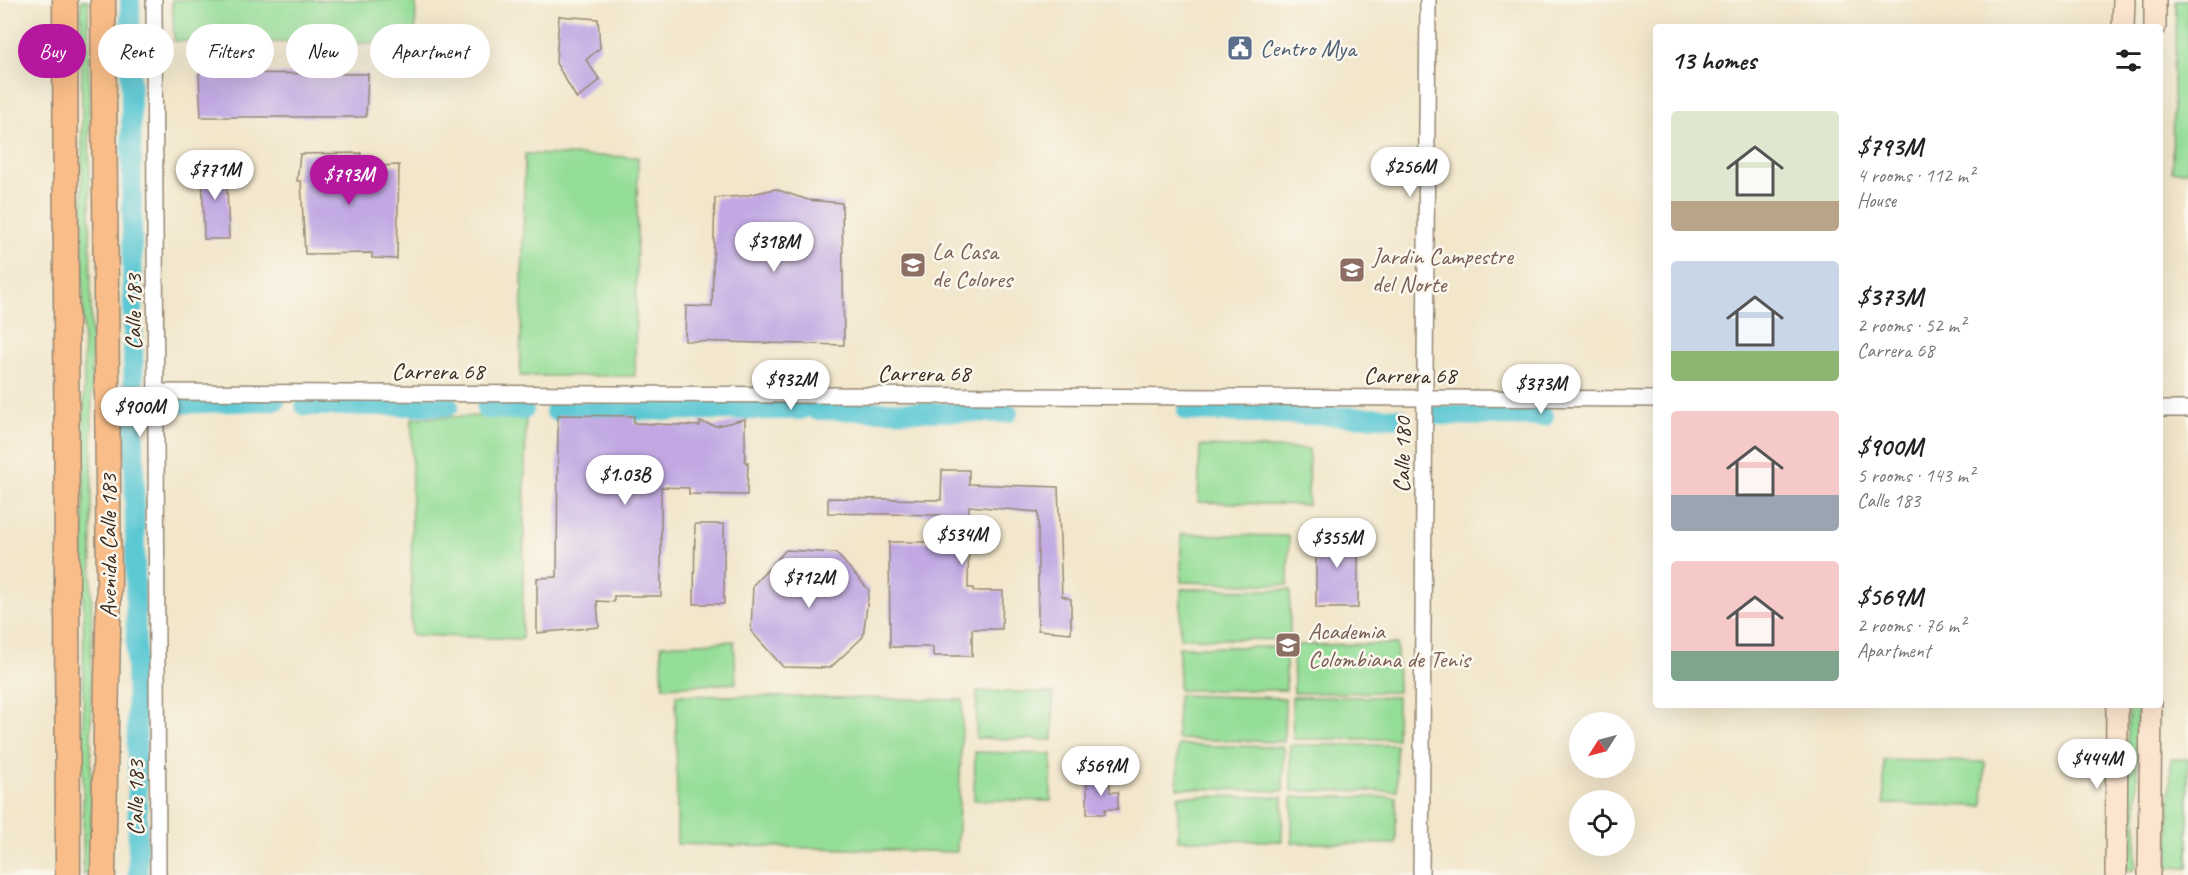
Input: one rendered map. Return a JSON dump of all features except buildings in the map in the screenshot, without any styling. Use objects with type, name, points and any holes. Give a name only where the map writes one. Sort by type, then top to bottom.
[{"type":"main road","name":"Avenida Calle 183","points":[[65,0],[68,875]]},
{"type":"main road","name":"Avenida Calle 183","points":[[103,0],[109,581],[103,875]]},
{"type":"street","name":"Calle 183","points":[[154,0],[158,875]]},
{"type":"street","name":"Calle 180","points":[[1421,875],[1428,0]]},
{"type":"street","points":[[2123,24],[2124,0]]},
{"type":"street","points":[[2155,24],[2156,0]]},
{"type":"street","name":"Carrera 68","points":[[156,392],[1653,399]]},
{"type":"street","points":[[2163,409],[2188,409]]},
{"type":"street","points":[[2116,875],[2117,708]]},
{"type":"street","points":[[2149,875],[2151,708]]},
{"type":"green space","points":[[81,0],[88,0],[92,421],[91,875],[83,875],[84,421],[82,78],[86,78],[86,24],[81,24]]},
{"type":"green space","points":[[172,0],[416,0],[415,24],[370,24],[370,43],[358,43],[358,24],[286,24],[286,42],[274,42],[274,24],[186,24],[186,41],[174,41]]},
{"type":"green space","points":[[2176,0],[2188,0],[2188,171],[2172,171]]},
{"type":"green space","points":[[525,154],[638,157],[635,376],[520,376]]},
{"type":"green space","points":[[526,415],[522,639],[411,635],[412,418]]},
{"type":"green space","points":[[1200,446],[1309,449],[1308,505],[1198,502]]},
{"type":"green space","points":[[1181,534],[1289,536],[1288,585],[1181,582]]},
{"type":"green space","points":[[1181,589],[1290,590],[1290,640],[1180,638]]},
{"type":"green space","points":[[734,641],[736,683],[663,687],[661,645]]},
{"type":"green space","points":[[1397,644],[1398,692],[1294,693],[1293,645]]},
{"type":"green space","points":[[1179,647],[1286,647],[1286,690],[1179,690]]},
{"type":"green space","points":[[977,691],[1053,693],[1053,740],[976,738]]},
{"type":"green space","points":[[676,695],[963,700],[957,852],[677,844]]},
{"type":"green space","points":[[1178,695],[1285,698],[1284,742],[1177,739]]},
{"type":"green space","points":[[1292,697],[1397,697],[1397,739],[1293,739]]},
{"type":"green space","points":[[2128,708],[2138,708],[2136,867],[2131,871],[2126,867]]},
{"type":"green space","points":[[1178,745],[1284,747],[1283,791],[1177,788]]},
{"type":"green space","points":[[1290,745],[1396,745],[1397,791],[1291,791]]},
{"type":"green space","points":[[975,752],[1052,754],[1051,801],[974,800]]},
{"type":"green space","points":[[2171,759],[2188,759],[2188,868],[2168,867]]},
{"type":"green space","points":[[1884,760],[1985,762],[1983,806],[1884,804]]},
{"type":"green space","points":[[1178,796],[1283,797],[1282,841],[1178,840]]},
{"type":"green space","points":[[1292,797],[1396,797],[1396,844],[1292,843]]},
{"type":"waterway","points":[[130,0],[138,875]]},
{"type":"waterway","points":[[173,404],[275,401]]},
{"type":"waterway","points":[[305,406],[449,406]]},
{"type":"waterway","points":[[486,409],[524,410]]},
{"type":"waterway","points":[[555,411],[801,410]]},
{"type":"waterway","points":[[815,410],[1008,413]]},
{"type":"waterway","points":[[1187,411],[1400,418]]},
{"type":"waterway","points":[[1436,415],[1544,417]]},
{"type":"place","name":"Centro Mya","points":[[1240,48]]},
{"type":"place","name":"La Casa de Colores","points":[[913,265]]},
{"type":"place","name":"Jardin Campestre del Norte","points":[[1352,270]]},
{"type":"place","name":"Academia Colombiana de Tenis","points":[[1288,645]]}]
